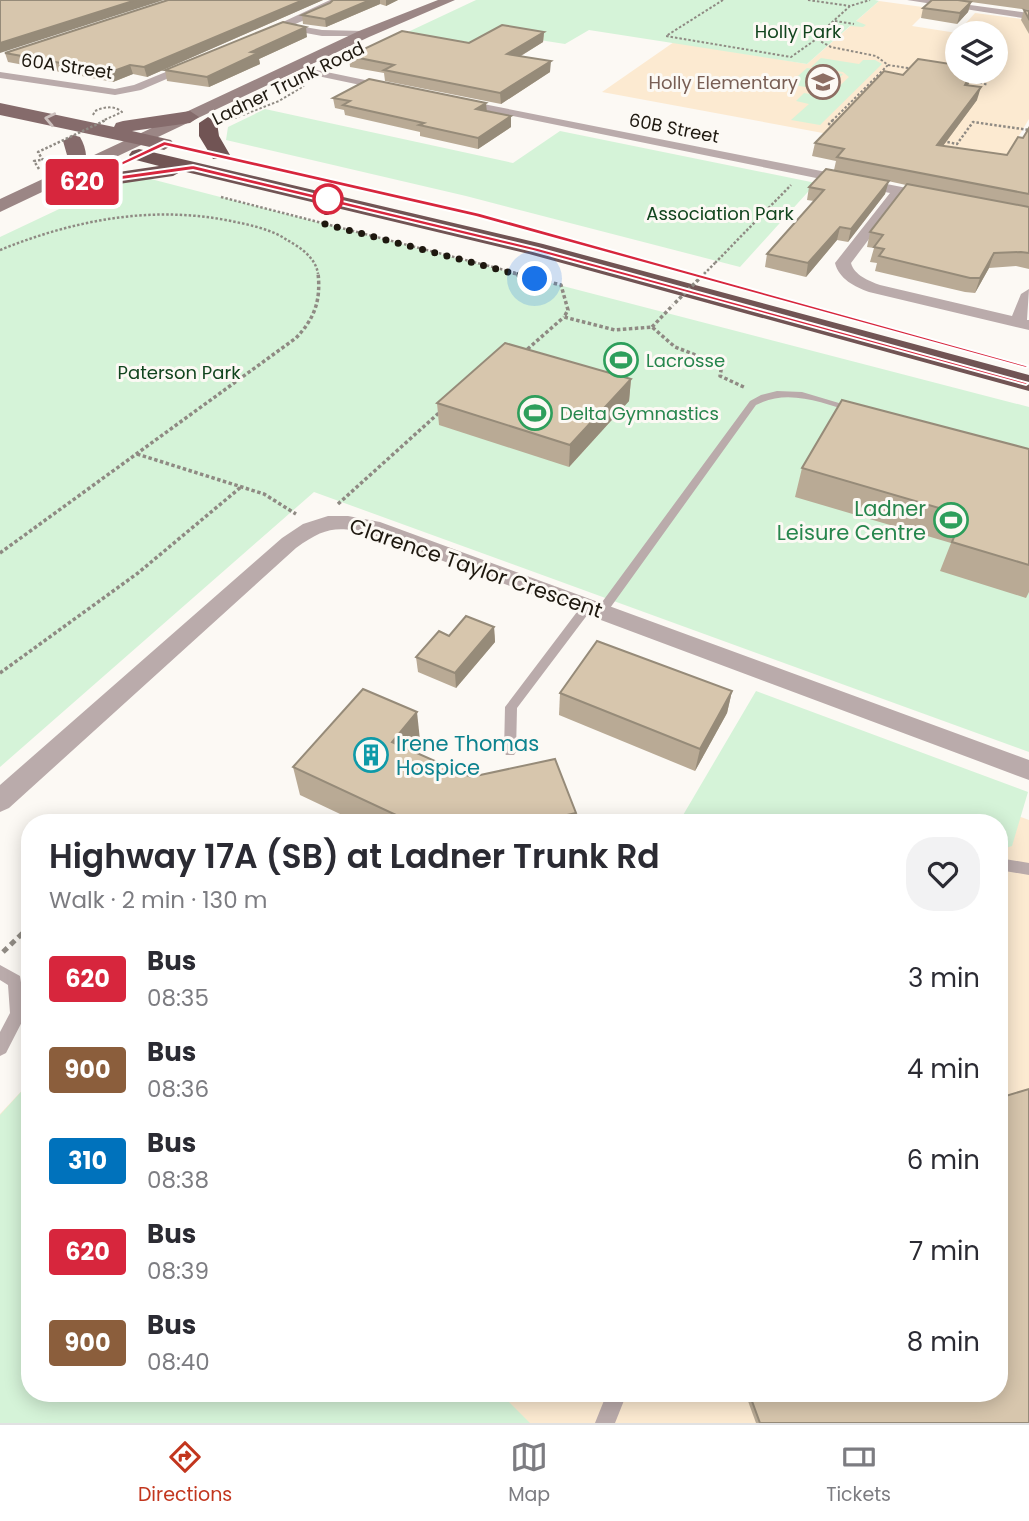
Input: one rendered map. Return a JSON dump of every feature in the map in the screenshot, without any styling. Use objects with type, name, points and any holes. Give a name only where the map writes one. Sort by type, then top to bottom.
[{"type":"highway","points":[[208,121],[209,136],[219,155]]},
{"type":"highway","points":[[164,144],[477,215],[1029,366]]},
{"type":"highway","points":[[141,147],[193,167],[535,250],[1029,383]]},
{"type":"highway","points":[[76,177],[193,167]]},
{"type":"main road","name":"Ladner Trunk Road","points":[[164,144],[337,47],[399,18],[422,13],[449,0]]},
{"type":"main road","name":"Ladner Trunk Road","points":[[0,206],[76,177],[141,147],[310,78],[416,20],[422,13]]},
{"type":"main road","points":[[0,109],[97,122],[208,121]]},
{"type":"main road","points":[[97,122],[141,147]]},
{"type":"main road","points":[[0,126],[118,150],[164,144]]},
{"type":"main road","points":[[74,141],[77,155],[76,177]]},
{"type":"main road","name":"Ladner Trunk Road","points":[[0,222],[118,150]]},
{"type":"street","points":[[247,41],[327,7],[336,0]]},
{"type":"street","points":[[912,0],[1029,16]]},
{"type":"street","points":[[284,26],[334,37],[338,40],[337,47]]},
{"type":"street","points":[[322,33],[364,34]]},
{"type":"street","name":"60A Street","points":[[0,75],[109,91],[129,90],[210,57]]},
{"type":"street","points":[[310,78],[409,92]]},
{"type":"street","name":"60B Street","points":[[436,97],[950,201]]},
{"type":"street","points":[[898,191],[843,263],[845,271],[852,277],[875,289],[1023,324],[1029,294]]},
{"type":"street","name":"Clarence Taylor Crescent","points":[[311,526],[339,521],[373,527],[1029,770]]},
{"type":"street","points":[[0,801],[289,542],[311,526]]},
{"type":"lane","points":[[510,752],[511,707],[594,609],[753,403],[763,396],[777,392],[797,394],[861,411]]},
{"type":"lane","points":[[1008,866],[1029,869]]},
{"type":"lane","points":[[0,972],[15,981],[18,1014],[0,1048]]},
{"type":"lane","points":[[605,1423],[614,1402]]},
{"type":"path","points":[[723,0],[666,36],[791,57],[832,28],[829,25],[850,6]]},
{"type":"path","points":[[808,0],[850,6],[870,0]]},
{"type":"path","points":[[834,21],[854,24]]},
{"type":"path","points":[[821,37],[820,41],[831,47],[876,56],[888,65],[914,69]]},
{"type":"path","points":[[841,126],[829,124],[888,65]]},
{"type":"path","points":[[208,121],[279,101],[310,78]]},
{"type":"path","points":[[50,172],[38,152],[122,112],[117,108],[95,111],[97,122]]},
{"type":"path","points":[[935,140],[957,144],[973,122],[1029,130]]},
{"type":"path","points":[[564,317],[615,330],[652,327],[803,172]]},
{"type":"path","points":[[222,197],[561,285],[568,310],[564,317],[521,356]]},
{"type":"path","points":[[0,250],[43,233],[93,221],[138,215],[227,219],[288,239],[308,254],[320,269],[321,283],[312,321],[296,338],[0,553]]},
{"type":"path","points":[[652,327],[666,344],[722,365],[720,376],[763,396]]},
{"type":"path","points":[[137,454],[264,494],[311,526],[447,406]]},
{"type":"path","points":[[0,673],[138,573],[242,487]]},
{"type":"path","points":[[0,956],[21,935]]},
{"type":"shaded area","name":"Holly Elementary","points":[[879,1],[930,8],[912,26],[945,31],[945,84],[1008,84],[1008,21],[968,21],[975,13],[1029,20],[1029,119],[1001,166],[602,92],[674,42],[807,64]]},
{"type":"shaded area","points":[[993,807],[1029,820],[1029,1423],[0,1423],[0,1114],[21,1092],[21,1402],[1008,1402],[1008,814],[996,814]]},
{"type":"green space","name":"Holly Park","points":[[476,0],[879,1],[856,21],[866,25],[850,26],[807,64],[589,30],[565,44],[502,34],[468,52],[393,39]]},
{"type":"green space","points":[[821,58],[859,64],[863,60],[875,60],[882,64],[820,125],[791,120],[809,104],[796,101],[804,93],[828,97],[849,77],[843,72],[811,67]]},
{"type":"green space","points":[[807,68],[843,74],[827,91],[789,84]]},
{"type":"green space","name":"Association Park","points":[[265,109],[513,163],[560,131],[816,183],[740,267],[466,196],[226,140],[228,127]]},
{"type":"green space","name":"Paterson Park","points":[[147,178],[1029,407],[1029,752],[314,492],[0,767],[0,237],[110,185]]},
{"type":"green space","points":[[756,691],[1028,792],[1012,846],[1008,847],[1008,814],[684,814]]},
{"type":"green space","points":[[21,1092],[21,1402],[509,1402],[530,1423],[0,1423],[0,1115]]},
{"type":"building","points":[[0,0],[136,0],[0,43]]},
{"type":"building","points":[[168,0],[303,0],[144,67],[130,65],[111,72],[5,53]]},
{"type":"building","points":[[333,0],[370,0],[325,19],[302,15]]},
{"type":"building","points":[[932,0],[971,2],[960,13],[923,8]]},
{"type":"building","points":[[283,22],[306,27],[251,52],[258,53],[207,77],[165,70]]},
{"type":"building","points":[[502,25],[544,32],[507,54],[551,61],[500,93],[384,70],[394,65],[349,56],[402,31],[469,43]]},
{"type":"building","points":[[918,59],[945,63],[945,84],[981,87],[937,145],[1007,155],[1018,137],[1023,138],[1029,128],[1029,194],[837,157],[844,149],[815,143],[884,71],[903,75]]},
{"type":"building","points":[[369,79],[486,103],[476,109],[511,116],[478,138],[343,105],[350,101],[333,98]]},
{"type":"building","points":[[826,169],[889,181],[851,229],[840,227],[808,263],[767,254],[824,190],[809,187]]},
{"type":"building","points":[[907,184],[1029,207],[1029,253],[994,253],[980,278],[970,278],[879,256],[884,249],[874,247],[883,235],[870,232]]},
{"type":"building","name":"Delta Gymnastics","points":[[505,343],[631,379],[570,445],[437,403]]},
{"type":"building","name":"Ladner Leisure Centre","points":[[842,400],[1029,449],[1029,565],[952,542],[963,515],[802,468]]},
{"type":"building","points":[[466,616],[494,627],[455,673],[416,657],[439,631],[449,636]]},
{"type":"building","points":[[597,641],[732,691],[700,749],[560,693]]},
{"type":"building","points":[[363,689],[417,712],[392,742],[471,777],[555,759],[576,813],[394,814],[293,767]]},
{"type":"building","points":[[1029,1089],[1029,1423],[760,1423],[752,1402],[1008,1402],[1008,1095]]},
{"type":"bus line","name":"620","points":[[1029,366],[708,276],[477,215],[164,144],[78,184],[193,167],[535,250],[1029,383]]},
{"type":"place","name":"Holly Elementary","points":[[823,82]]},
{"type":"place","name":"Lacrosse","points":[[621,360]]},
{"type":"place","name":"Delta Gymnastics","points":[[535,413]]},
{"type":"place","name":"Ladner Leisure Centre","points":[[951,520]]},
{"type":"place","name":"Irene Thomas Hospice","points":[[371,755]]},
{"type":"route","points":[[328,199],[325,224],[535,279]]}]
